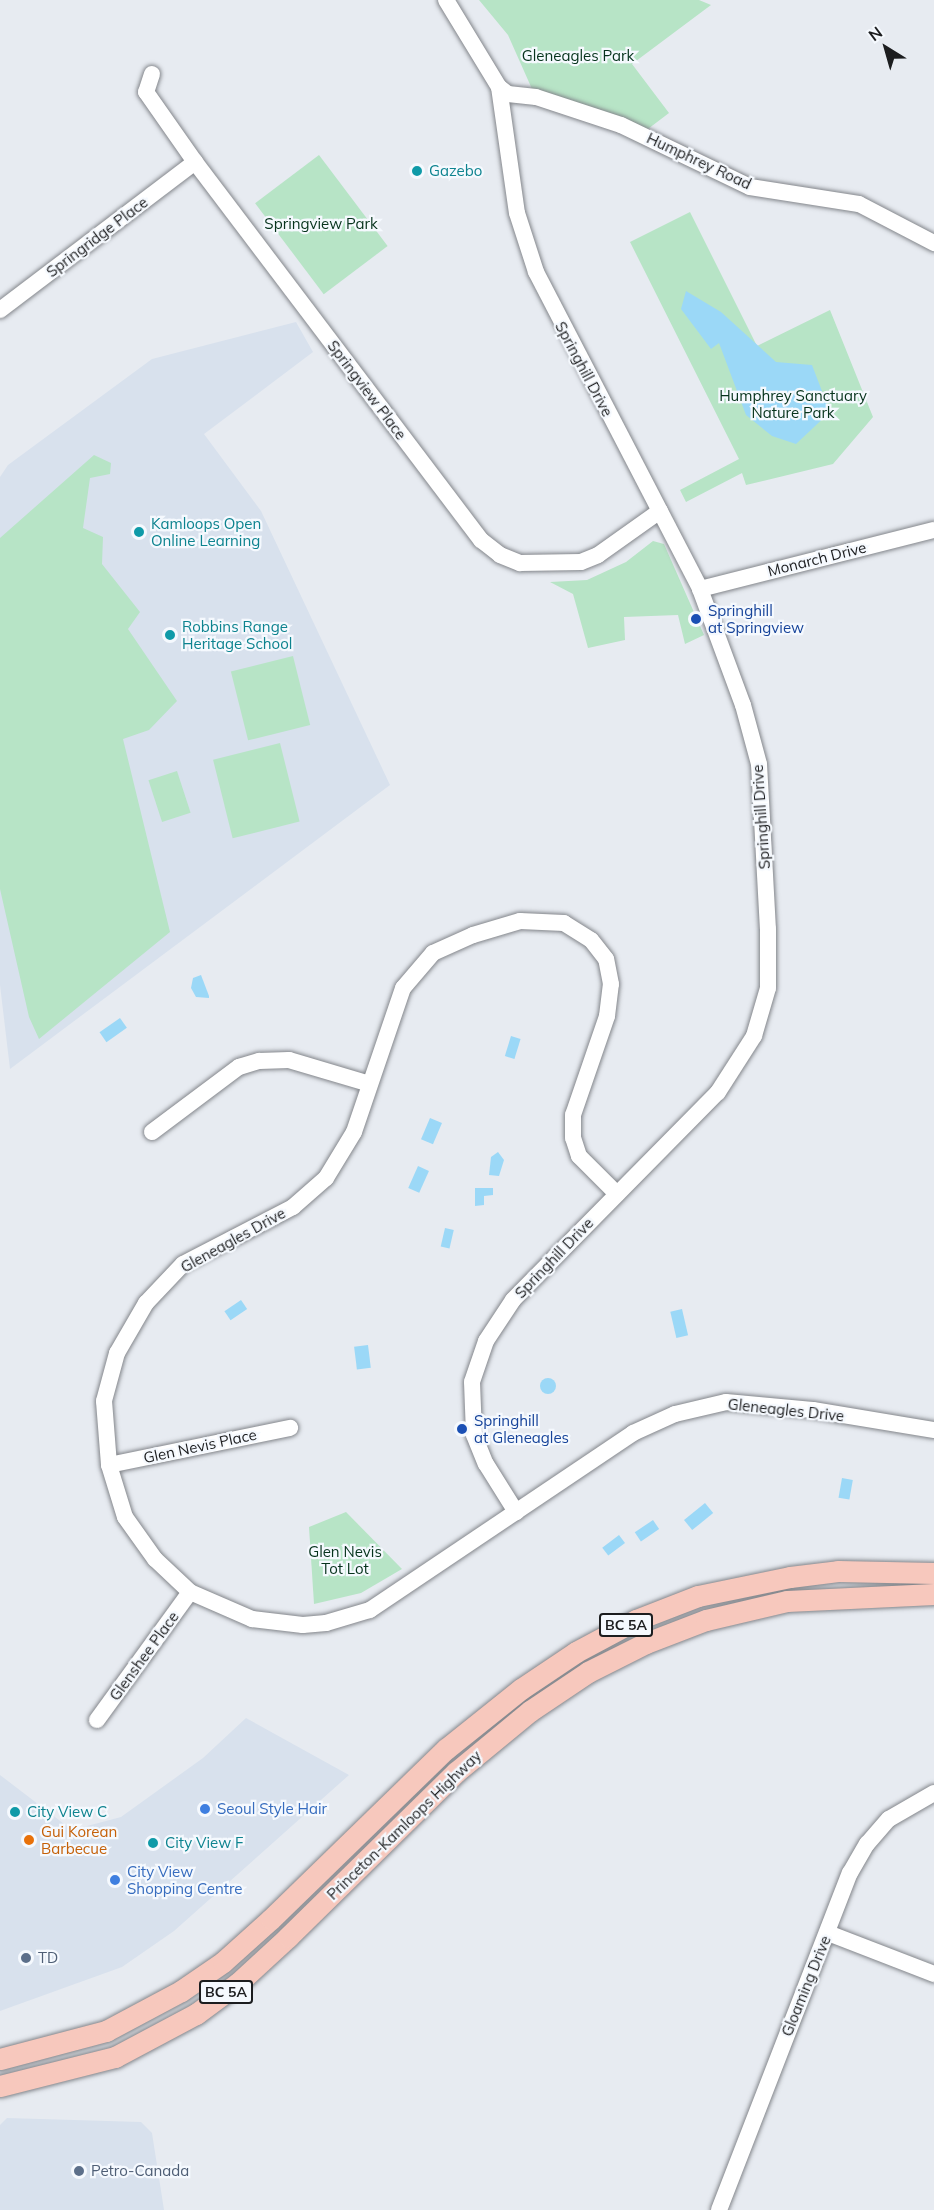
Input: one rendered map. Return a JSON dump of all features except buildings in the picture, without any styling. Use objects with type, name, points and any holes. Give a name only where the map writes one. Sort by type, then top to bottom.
[{"type":"main road","name":"Princeton-Kamloops Highway","points":[[0,2059],[57,2046],[106,2031],[146,2012],[223,1962],[446,1749],[521,1689],[576,1652],[636,1620],[698,1596],[790,1576],[838,1571],[934,1573]]},
{"type":"main road","name":"Princeton-Kamloops Highway","points":[[5,2088],[115,2057],[196,2014],[238,1983],[288,1937],[456,1772],[530,1711],[588,1672],[646,1643],[706,1620],[787,1600],[897,1593],[934,1594]]},
{"type":"main road","points":[[0,2046],[57,2046]]},
{"type":"street","name":"Springhill Drive","points":[[446,0],[499,87],[517,213],[536,272],[571,347],[700,589],[743,705],[759,764],[768,988],[754,1036],[718,1092],[513,1300],[486,1341],[472,1382],[474,1435],[486,1464],[516,1512]]},
{"type":"street","name":"Springview Place","points":[[152,74],[146,92],[195,162],[481,540],[500,555],[520,563],[580,562],[598,555],[660,511]]},
{"type":"street","name":"Humphrey Road","points":[[499,87],[508,94],[546,100],[621,124],[750,187],[859,204],[934,243]]},
{"type":"street","name":"Springridge Place","points":[[3,303],[195,162]]},
{"type":"street","name":"Monarch Drive","points":[[700,589],[934,530]]},
{"type":"street","name":"Gleneagles Drive","points":[[616,1194],[579,1156],[573,1138],[573,1115],[607,1016],[611,984],[606,959],[576,928],[547,921],[520,921],[473,934],[433,953],[403,988],[354,1132],[326,1178],[293,1207],[183,1264],[146,1303],[117,1353],[104,1401],[109,1465],[125,1516],[155,1559],[190,1592],[252,1619],[303,1625],[326,1623],[370,1610],[633,1433],[675,1414],[726,1402],[813,1410],[934,1430]]},
{"type":"street","points":[[152,1132],[239,1067],[259,1061],[289,1060],[370,1084]]},
{"type":"street","name":"Glen Nevis Place","points":[[109,1465],[290,1428]]},
{"type":"street","name":"Glenshee Place","points":[[97,1720],[190,1592]]},
{"type":"street","name":"Gloaming Drive","points":[[719,2210],[850,1873],[867,1844],[889,1819],[934,1793]]},
{"type":"street","points":[[828,1933],[934,1974]]},
{"type":"shaded area","points":[[296,322],[313,352],[204,434],[261,511],[390,785],[10,1069],[0,985],[0,477],[8,465],[152,359]]},
{"type":"shaded area","name":"City View Shopping Centre","points":[[246,1718],[349,1775],[174,1931],[122,1967],[0,2011],[0,1775],[72,1830],[121,1817],[203,1758]]},
{"type":"shaded area","name":"Petro-Canada","points":[[7,2118],[141,2122],[152,2133],[164,2210],[0,2210],[0,2125]]},
{"type":"green space","name":"Gleneagles Park","points":[[479,0],[699,0],[711,5],[632,64],[669,113],[640,135],[536,98],[508,35]]},
{"type":"green space","name":"Springview Park","points":[[319,155],[388,246],[324,294],[255,203]]},
{"type":"green space","name":"Humphrey Sanctuary Nature Park","points":[[690,212],[757,346],[830,310],[873,417],[833,464],[746,485],[742,473],[686,502],[680,490],[739,459],[630,242]]},
{"type":"green space","points":[[94,455],[111,463],[110,474],[90,478],[83,528],[103,537],[102,564],[140,612],[128,629],[177,701],[149,730],[123,739],[170,932],[39,1039],[29,1017],[0,889],[0,538]]},
{"type":"green space","points":[[653,541],[664,544],[704,635],[685,644],[678,615],[624,617],[625,640],[588,648],[573,594],[550,582],[587,580],[626,562]]},
{"type":"green space","points":[[293,656],[310,725],[248,740],[231,671]]},
{"type":"green space","points":[[280,743],[300,822],[233,838],[213,760]]},
{"type":"green space","points":[[177,771],[191,813],[162,822],[148,780]]},
{"type":"green space","name":"Glen Nevis Tot Lot","points":[[346,1512],[402,1569],[361,1593],[314,1604],[309,1527]]},
{"type":"water","points":[[686,291],[721,312],[776,362],[812,365],[830,412],[796,444],[772,436],[746,415],[719,343],[711,349],[681,309]]},
{"type":"water","points":[[201,975],[209,998],[196,997],[191,988],[193,978]]},
{"type":"water","points":[[120,1018],[127,1028],[106,1042],[100,1032]]},
{"type":"water","points":[[511,1036],[521,1039],[514,1059],[505,1056]]},
{"type":"water","points":[[430,1118],[442,1123],[433,1144],[421,1139]]},
{"type":"water","points":[[498,1152],[504,1160],[499,1176],[489,1175],[491,1157]]},
{"type":"water","points":[[418,1166],[429,1171],[419,1193],[408,1188]]},
{"type":"water","points":[[475,1188],[493,1188],[493,1195],[484,1196],[484,1205],[475,1206]]},
{"type":"water","points":[[445,1228],[454,1230],[449,1249],[441,1247]]},
{"type":"water","points":[[241,1300],[247,1309],[231,1320],[224,1311]]},
{"type":"water","points":[[682,1309],[688,1335],[676,1338],[670,1312]]},
{"type":"water","points":[[368,1345],[371,1368],[357,1370],[354,1347]]},
{"type":"water","points":[[548,1378],[556,1386],[548,1394],[540,1386]]},
{"type":"water","points":[[842,1478],[853,1480],[849,1500],[839,1498]]},
{"type":"water","points":[[705,1503],[713,1513],[692,1530],[684,1520]]},
{"type":"water","points":[[653,1520],[659,1529],[641,1541],[635,1532]]},
{"type":"water","points":[[619,1535],[625,1543],[608,1556],[602,1548]]},
{"type":"place","name":"Gazebo","points":[[417,171]]},
{"type":"place","name":"Kamloops Open Online Learning","points":[[139,532]]},
{"type":"place","name":"Springhill at Springview","points":[[696,619]]},
{"type":"place","name":"Robbins Range Heritage School","points":[[170,635]]},
{"type":"place","name":"Springhill at Gleneagles","points":[[462,1429]]},
{"type":"place","name":"Seoul Style Hair","points":[[205,1809]]},
{"type":"place","name":"City View C","points":[[15,1812]]},
{"type":"place","name":"Gui Korean Barbecue","points":[[29,1840]]},
{"type":"place","name":"City View F","points":[[153,1843]]},
{"type":"place","name":"City View Shopping Centre","points":[[115,1880]]},
{"type":"place","name":"TD","points":[[26,1958]]},
{"type":"place","name":"Petro-Canada","points":[[79,2171]]}]
